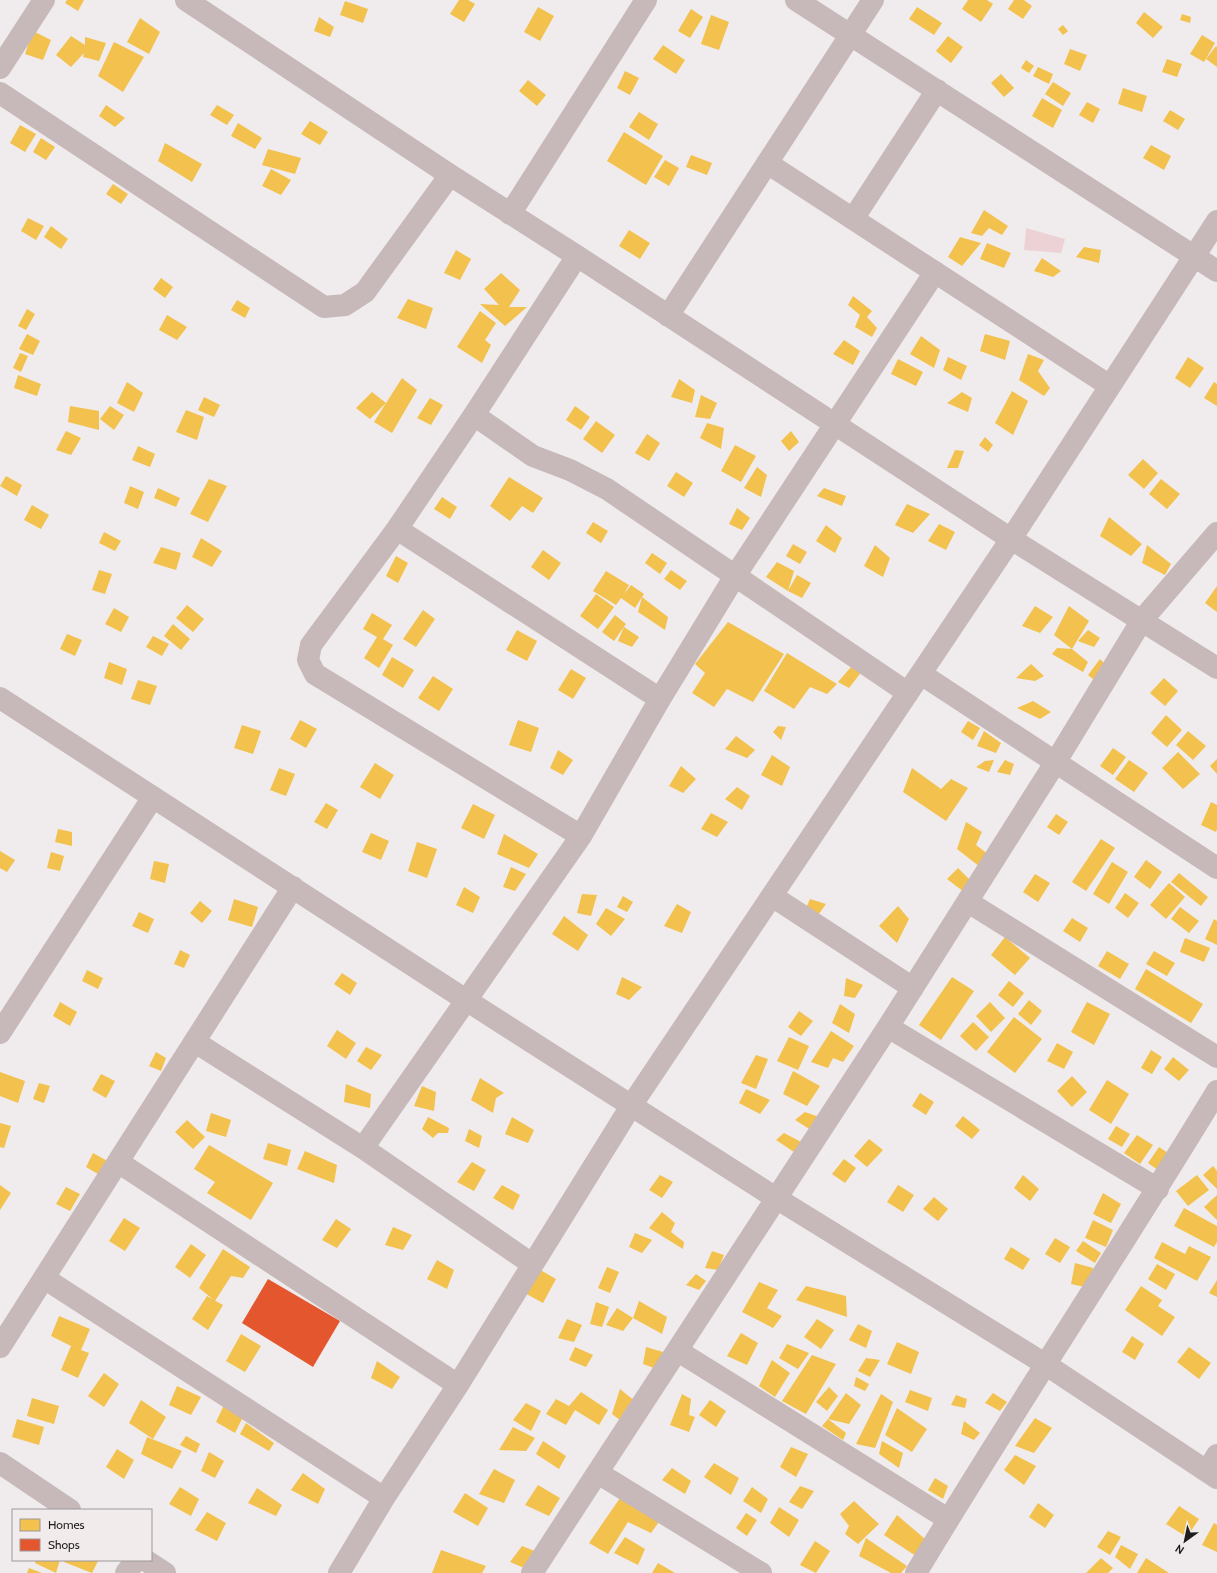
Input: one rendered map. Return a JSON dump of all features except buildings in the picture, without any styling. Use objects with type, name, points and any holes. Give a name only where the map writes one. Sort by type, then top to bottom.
[{"type":"street","points":[[0,68],[44,0]]},
{"type":"street","points":[[186,0],[450,175],[577,256],[835,425],[1011,539],[1217,668]]},
{"type":"street","points":[[510,214],[646,0]]},
{"type":"street","points":[[796,0],[1217,271]]},
{"type":"street","points":[[668,316],[873,0]]},
{"type":"street","points":[[853,219],[937,90]]},
{"type":"street","points":[[0,93],[324,307],[345,305],[365,292],[450,175]]},
{"type":"street","points":[[768,163],[1110,386]]},
{"type":"street","points":[[339,1573],[384,1498],[458,1385],[631,1106],[1011,539],[1217,221]]},
{"type":"street","points":[[577,256],[474,415],[397,529],[311,645],[308,660],[315,674],[581,836]]},
{"type":"street","points":[[363,1148],[581,836],[660,699],[735,576],[934,272]]},
{"type":"street","points":[[474,415],[533,456],[570,470],[607,489],[908,693]]},
{"type":"street","points":[[397,529],[660,699]]},
{"type":"street","points":[[532,1573],[913,988],[1055,763],[1142,620],[1217,533]]},
{"type":"street","points":[[921,674],[1217,868]]},
{"type":"street","points":[[0,698],[294,887],[466,1000],[776,1198],[1214,1468]]},
{"type":"street","points":[[0,1033],[153,797]]},
{"type":"street","points":[[0,1347],[294,887]]},
{"type":"street","points":[[772,896],[913,988]]},
{"type":"street","points":[[968,902],[1217,1057]]},
{"type":"street","points":[[888,1027],[1158,1188]]},
{"type":"street","points":[[195,1042],[363,1148],[532,1264]]},
{"type":"street","points":[[916,1573],[948,1519],[1158,1188],[1217,1091]]},
{"type":"street","points":[[118,1162],[458,1385]]},
{"type":"street","points":[[44,1278],[384,1498]]},
{"type":"street","points":[[678,1351],[948,1519]]},
{"type":"street","points":[[0,1463],[69,1509]]},
{"type":"street","points":[[598,1473],[761,1573]]},
{"type":"street","points":[[126,1573],[135,1561]]},
{"type":"street","points":[[147,1561],[166,1573]]},
{"type":"shaded area","points":[[1026,228],[1065,239],[1061,253],[1024,250]]}]
